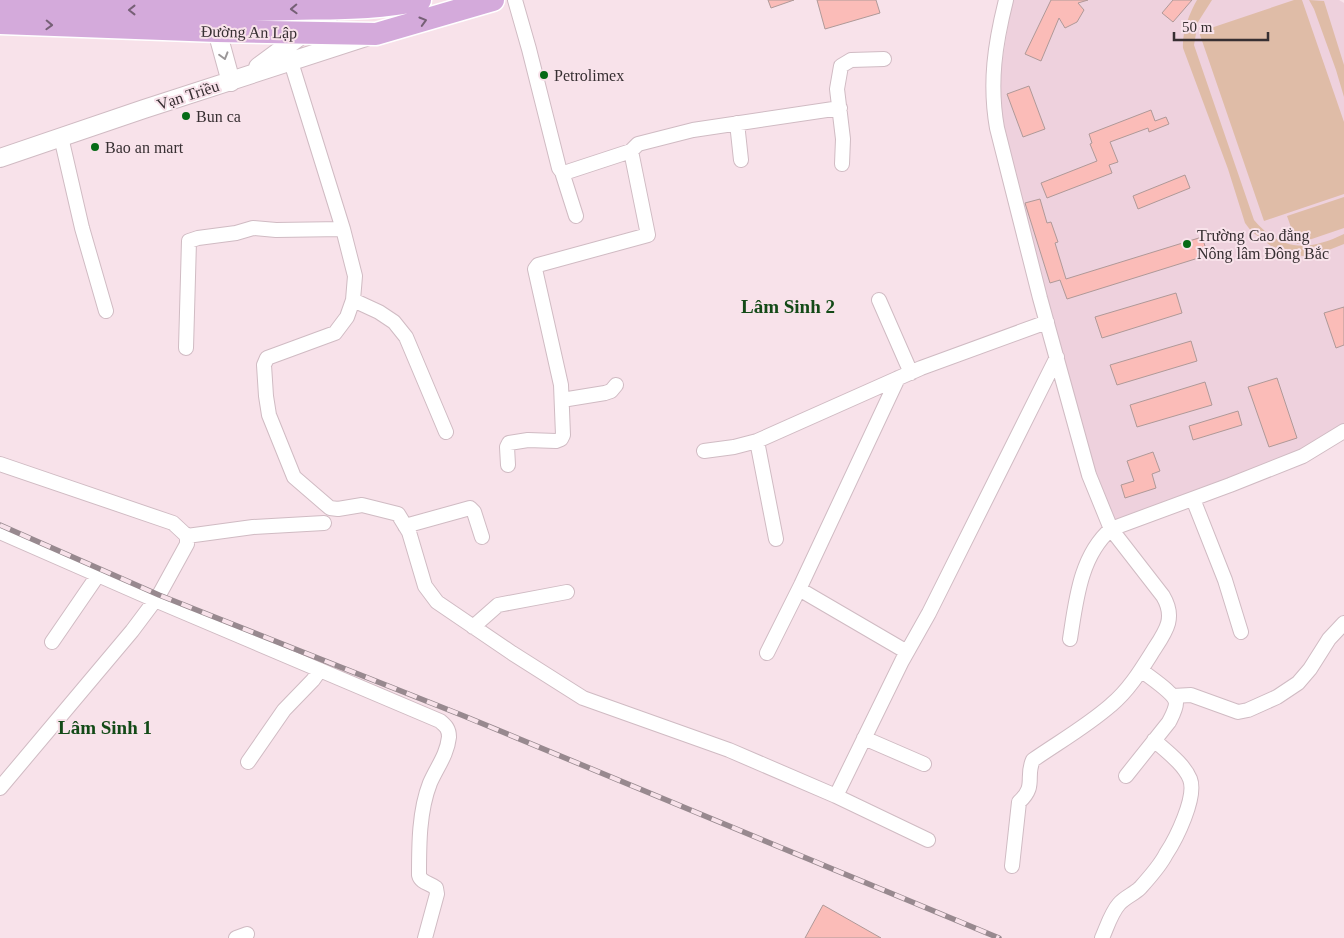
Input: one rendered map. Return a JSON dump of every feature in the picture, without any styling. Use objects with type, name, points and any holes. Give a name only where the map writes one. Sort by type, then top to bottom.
[{"type":"highway","name":"Đường An Lập","points":[[0,6],[124,10],[251,11],[338,8],[420,0]]},
{"type":"highway","name":"Đường An Lập","points":[[0,23],[217,31],[376,34],[493,0]]},
{"type":"highway","points":[[376,34],[387,4]]},
{"type":"street","points":[[515,0],[559,168],[576,216]]},
{"type":"street","points":[[1006,0],[996,50],[992,90],[994,109],[997,128],[1047,322],[1089,475],[1111,529],[1163,596],[1169,606],[1170,616],[1167,628],[1141,670],[1112,705],[1082,728],[1033,760],[1027,795],[1019,802],[1012,866]]},
{"type":"street","points":[[217,31],[238,79],[306,33],[338,8]]},
{"type":"street","name":"Vạn Triều","points":[[0,158],[376,34]]},
{"type":"street","points":[[842,164],[843,139],[838,90],[841,66],[851,60],[884,59]]},
{"type":"street","points":[[291,62],[343,229],[355,276],[353,300],[347,318],[335,333],[267,358],[264,365],[269,415],[294,477],[330,508],[338,509],[362,505],[398,514],[409,532],[425,586],[438,602],[473,627],[583,698],[729,750],[836,796],[928,840]]},
{"type":"street","points":[[562,172],[631,151],[638,144],[693,130],[840,108]]},
{"type":"street","points":[[737,123],[741,160]]},
{"type":"street","points":[[61,137],[82,228],[106,310]]},
{"type":"street","points":[[508,466],[507,447],[509,443],[528,440],[556,441],[561,439],[564,428],[556,361],[535,269],[538,264],[648,234],[631,151]]},
{"type":"street","points":[[186,348],[189,242],[198,238],[236,233],[253,228],[276,230],[343,229]]},
{"type":"street","points":[[353,300],[379,312],[394,322],[406,337],[446,432]]},
{"type":"street","points":[[767,653],[904,375],[879,300]]},
{"type":"street","points":[[704,451],[757,442],[904,375],[1047,322]]},
{"type":"street","points":[[836,796],[1057,357]]},
{"type":"street","points":[[562,400],[606,393],[611,391],[616,385]]},
{"type":"street","points":[[1070,639],[1076,594],[1081,578],[1094,548],[1111,529],[1303,456],[1344,431]]},
{"type":"street","points":[[757,442],[776,538]]},
{"type":"street","points":[[0,464],[173,523],[187,536],[187,544],[180,559],[156,600],[0,788]]},
{"type":"street","points":[[1193,499],[1222,572],[1241,632]]},
{"type":"street","points":[[405,526],[470,508],[474,512],[482,536]]},
{"type":"street","points":[[187,536],[253,528],[324,523]]},
{"type":"street","points":[[0,532],[440,721],[448,727],[449,734],[446,753],[428,790],[421,826],[418,875],[423,882],[436,888],[437,894],[425,938]]},
{"type":"street","points":[[52,642],[98,575]]},
{"type":"street","points":[[799,589],[907,652]]},
{"type":"street","points":[[473,627],[498,605],[506,602],[567,592]]},
{"type":"street","points":[[1173,696],[1191,695],[1238,712],[1248,710],[1277,697],[1298,683],[1310,669],[1329,639],[1344,623]]},
{"type":"street","points":[[248,762],[284,710],[320,670]]},
{"type":"street","points":[[1126,776],[1169,722],[1176,702],[1173,696],[1141,670]]},
{"type":"street","points":[[864,738],[924,764]]},
{"type":"street","points":[[1102,938],[1117,906],[1124,898],[1142,886],[1166,856],[1189,803],[1191,781],[1187,772],[1154,740]]},
{"type":"shaded area","name":"Trường Cao đẳng Nông lâm Đông Bắc","points":[[1012,0],[1339,0],[1344,3],[1344,424],[1339,428],[1310,447],[1274,464],[1109,524],[1004,146],[999,83]]},
{"type":"shaded area","points":[[1197,0],[1212,0],[1198,22],[1194,45],[1254,220],[1264,230],[1285,243],[1307,245],[1331,240],[1344,234],[1344,244],[1316,255],[1302,256],[1271,246],[1251,231],[1245,223],[1228,169],[1183,48],[1187,23]]},
{"type":"shaded area","points":[[1294,0],[1302,0],[1344,122],[1344,194],[1264,221],[1199,32]]},
{"type":"shaded area","points":[[1309,0],[1324,1],[1344,65],[1344,97],[1314,9]]},
{"type":"shaded area","points":[[1344,197],[1344,228],[1297,244],[1287,216]]},
{"type":"building","points":[[768,0],[794,0],[771,8]]},
{"type":"building","points":[[817,0],[876,0],[880,13],[825,29]]},
{"type":"building","points":[[1051,0],[1088,0],[1078,3],[1084,10],[1077,22],[1065,28],[1059,18],[1041,61],[1025,54]]},
{"type":"building","points":[[1173,0],[1192,0],[1173,22],[1162,13]]},
{"type":"building","points":[[1029,86],[1045,129],[1023,137],[1007,94]]},
{"type":"building","points":[[1151,110],[1155,121],[1166,117],[1169,124],[1149,132],[1148,128],[1110,142],[1118,162],[1109,165],[1112,173],[1047,198],[1041,183],[1097,161],[1090,144],[1092,143],[1089,134]]},
{"type":"building","points":[[1185,175],[1190,188],[1138,209],[1133,196]]},
{"type":"building","points":[[1040,199],[1047,223],[1051,222],[1058,242],[1055,243],[1066,279],[1202,237],[1208,255],[1067,299],[1060,280],[1050,283],[1025,203]]},
{"type":"building","points":[[1176,293],[1182,313],[1102,338],[1095,317]]},
{"type":"building","points":[[1344,307],[1344,345],[1336,348],[1324,313]]},
{"type":"building","points":[[1191,341],[1197,361],[1117,385],[1110,365]]},
{"type":"building","points":[[1277,378],[1297,438],[1269,447],[1248,387]]},
{"type":"building","points":[[1205,382],[1212,405],[1137,427],[1130,405]]},
{"type":"building","points":[[1238,411],[1242,425],[1193,440],[1189,426]]},
{"type":"building","points":[[1153,452],[1160,471],[1152,474],[1156,488],[1125,498],[1121,485],[1134,481],[1127,461]]},
{"type":"building","points":[[823,905],[881,938],[805,938]]},
{"type":"railway","points":[[0,525],[159,595],[464,716],[999,938]]},
{"type":"place","name":"Petrolimex","points":[[544,75]]},
{"type":"place","name":"Bun ca","points":[[186,116]]},
{"type":"place","name":"Bao an mart","points":[[95,147]]},
{"type":"place","name":"Trường Cao đẳng Nông lâm Đông Bắc","points":[[1187,244]]},
{"type":"district","name":"Lâm Sinh 2","points":[[788,306]]},
{"type":"district","name":"Lâm Sinh 1","points":[[105,727]]}]
